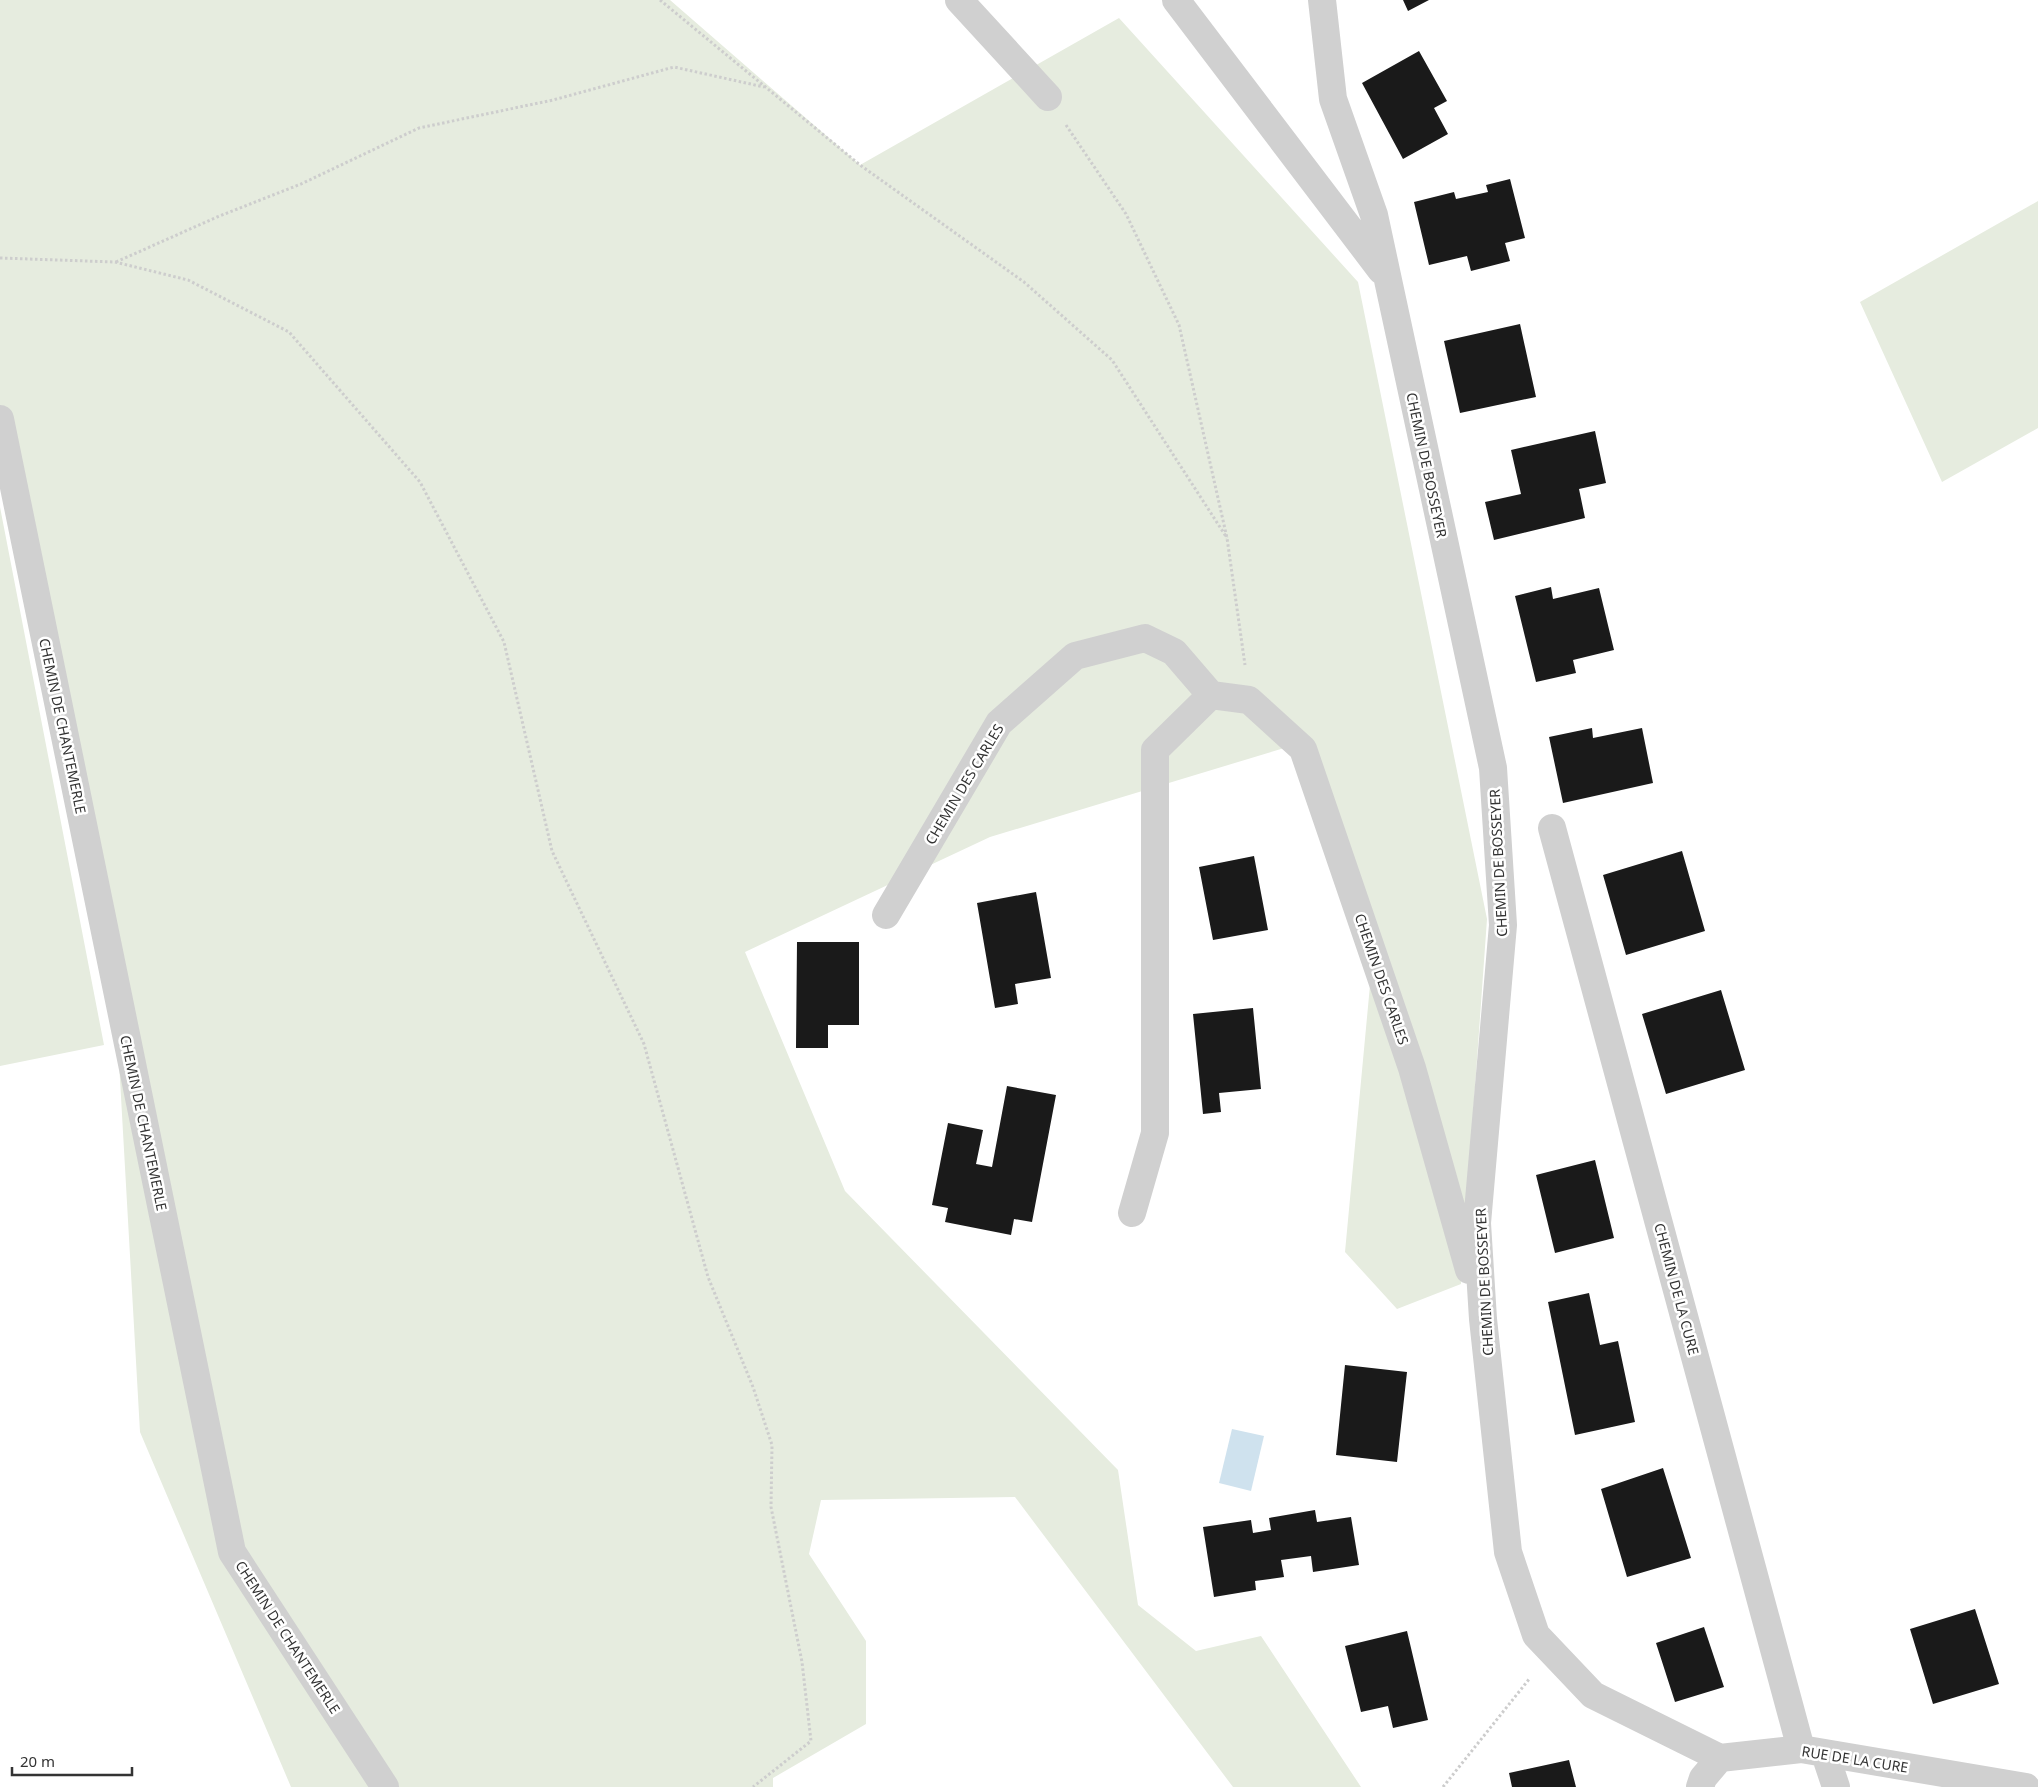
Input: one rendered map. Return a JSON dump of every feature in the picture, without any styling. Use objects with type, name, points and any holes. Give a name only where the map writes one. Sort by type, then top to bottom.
[{"type":"street","points":[[959,0],[1048,97]]},
{"type":"street","points":[[1176,0],[1386,277]]},
{"type":"street","name":"CHEMIN DE BOSSEYER","points":[[1322,0],[1333,99],[1374,215],[1492,768],[1503,924],[1477,1223],[1483,1319],[1508,1552],[1536,1635],[1593,1694],[1720,1758]]},
{"type":"street","name":"CHEMIN DE CHANTEMERLE","points":[[0,419],[232,1552],[385,1787]]},
{"type":"street","name":"CHEMIN DES CARLES","points":[[886,915],[999,723],[1075,656],[1144,638],[1174,652],[1211,695]]},
{"type":"street","points":[[1132,1213],[1156,1133],[1155,750],[1211,695],[1249,700]]},
{"type":"street","name":"CHEMIN DES CARLES","points":[[1249,700],[1303,749],[1412,1068],[1483,1319]]},
{"type":"street","name":"CHEMIN DE LA CURE","points":[[1552,828],[1813,1752],[1836,1787]]},
{"type":"street","name":"RUE DE LA CURE","points":[[1720,1758],[1813,1752],[2026,1787]]},
{"type":"street","points":[[1700,1787],[1703,1778],[1720,1758]]},
{"type":"path","points":[[660,0],[860,165],[1024,282],[1112,360],[1227,538]]},
{"type":"path","points":[[115,262],[216,217],[301,184],[418,128],[553,100],[674,67],[765,87]]},
{"type":"path","points":[[1048,97],[1126,214],[1179,326],[1227,538],[1249,700]]},
{"type":"path","points":[[0,258],[115,262],[188,280],[289,332],[420,482],[504,642],[552,851],[644,1044],[708,1277],[754,1388],[772,1445],[771,1507],[802,1662],[811,1741],[753,1787]]},
{"type":"path","points":[[1443,1787],[1526,1680],[1554,1655]]},
{"type":"shaded area","points":[[0,0],[670,0],[860,165],[1119,18],[1358,282],[1487,919],[1461,1284],[1397,1309],[1345,1252],[1372,964],[1291,746],[990,837],[745,952],[845,1191],[1118,1470],[1138,1605],[1196,1651],[1261,1636],[1361,1787],[1233,1787],[1015,1497],[821,1500],[809,1554],[866,1641],[866,1724],[773,1778],[773,1787],[291,1787],[140,1432],[118,1044],[0,447]]},
{"type":"shaded area","points":[[2038,201],[2038,428],[1942,482],[1860,302]]},
{"type":"shaded area","points":[[0,507],[104,1045],[0,1066]]},
{"type":"water","points":[[1232,1429],[1264,1436],[1251,1491],[1219,1483]]},
{"type":"building","points":[[1403,0],[1429,0],[1408,11]]},
{"type":"building","points":[[1419,51],[1447,101],[1434,108],[1448,134],[1403,159],[1362,83]]},
{"type":"building","points":[[1510,179],[1525,238],[1505,243],[1510,261],[1471,271],[1467,256],[1429,265],[1414,202],[1454,192],[1456,199],[1488,192],[1486,185]]},
{"type":"building","points":[[1520,324],[1536,397],[1460,413],[1444,341]]},
{"type":"building","points":[[1595,431],[1606,483],[1579,489],[1585,518],[1494,540],[1485,502],[1521,494],[1511,450]]},
{"type":"building","points":[[1551,587],[1553,599],[1599,588],[1614,650],[1573,660],[1576,673],[1536,682],[1515,596]]},
{"type":"building","points":[[1592,728],[1593,738],[1642,728],[1653,783],[1563,803],[1549,737]]},
{"type":"building","points":[[1682,851],[1705,931],[1626,955],[1603,875]]},
{"type":"building","points":[[1254,856],[1268,930],[1213,940],[1199,867]]},
{"type":"building","points":[[1036,892],[1051,978],[1015,984],[1018,1004],[995,1008],[977,903]]},
{"type":"building","points":[[797,942],[859,942],[859,1025],[828,1025],[828,1048],[796,1048]]},
{"type":"building","points":[[1721,990],[1745,1070],[1666,1094],[1642,1014]]},
{"type":"building","points":[[1253,1008],[1261,1089],[1219,1093],[1221,1112],[1203,1114],[1193,1014]]},
{"type":"building","points":[[1007,1086],[1056,1095],[1032,1222],[1014,1219],[1011,1235],[945,1222],[948,1208],[932,1205],[948,1123],[983,1130],[976,1164],[992,1167]]},
{"type":"building","points":[[1595,1160],[1614,1238],[1555,1253],[1536,1175]]},
{"type":"building","points":[[1589,1293],[1600,1345],[1618,1341],[1635,1422],[1575,1435],[1548,1302]]},
{"type":"building","points":[[1345,1365],[1407,1372],[1397,1462],[1336,1455]]},
{"type":"building","points":[[1663,1468],[1691,1558],[1627,1577],[1601,1489]]},
{"type":"building","points":[[1315,1510],[1317,1522],[1351,1517],[1359,1565],[1313,1572],[1311,1556],[1281,1560],[1284,1577],[1255,1581],[1256,1590],[1214,1597],[1203,1527],[1251,1520],[1253,1533],[1271,1530],[1269,1518]]},
{"type":"building","points":[[1975,1609],[1999,1684],[1933,1704],[1910,1629]]},
{"type":"building","points":[[1704,1627],[1724,1687],[1675,1702],[1656,1643]]},
{"type":"building","points":[[1407,1631],[1428,1720],[1393,1728],[1388,1706],[1361,1712],[1345,1646]]},
{"type":"building","points":[[1569,1760],[1576,1787],[1512,1787],[1509,1773]]}]
